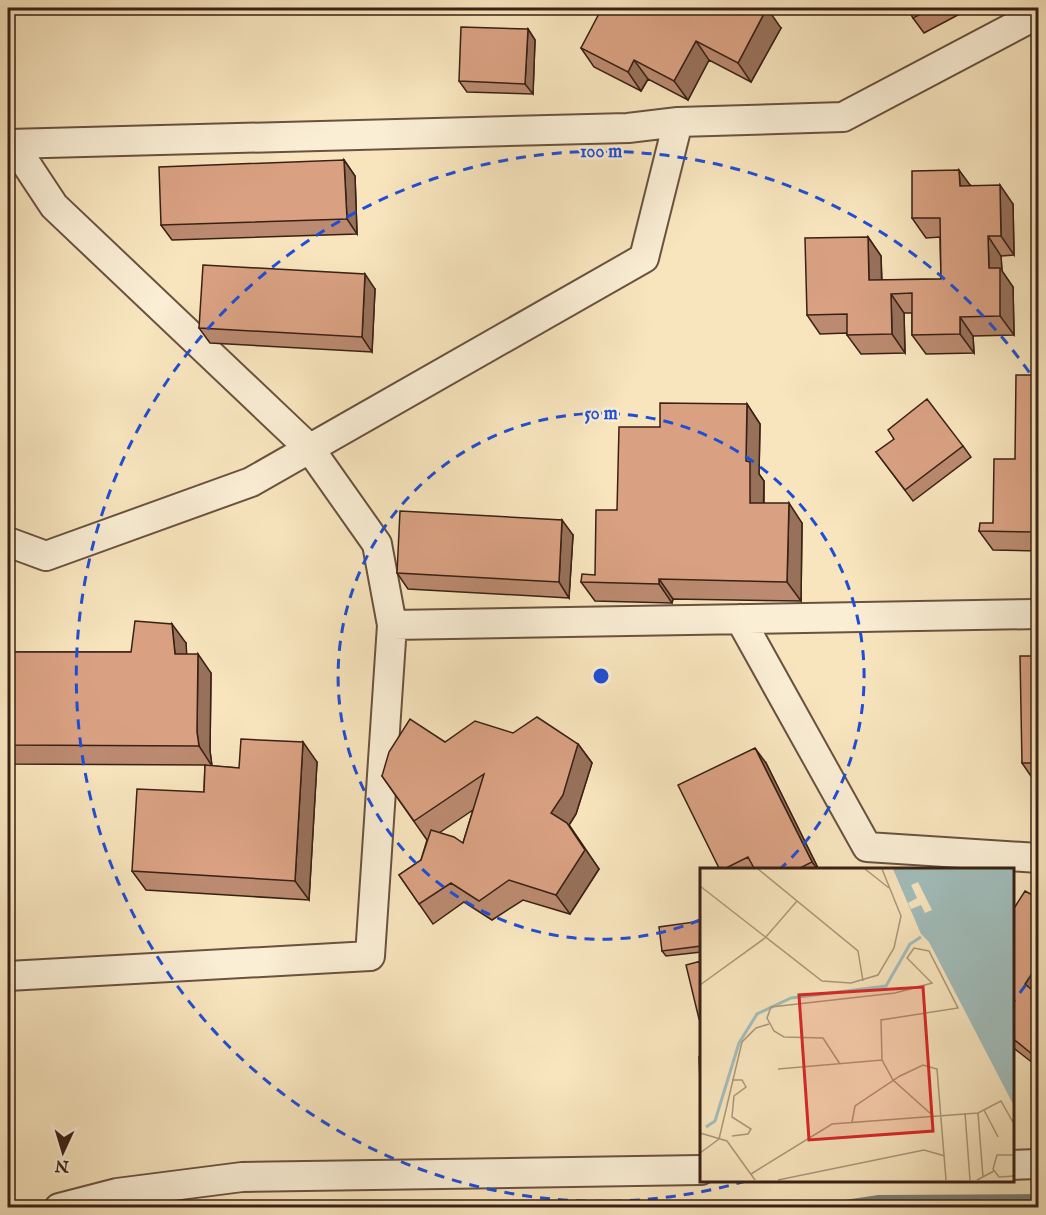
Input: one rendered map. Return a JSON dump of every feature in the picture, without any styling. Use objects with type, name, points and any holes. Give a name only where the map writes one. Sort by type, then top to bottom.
[{"type":"street","points":[[10,144],[628,128],[678,122],[843,117],[1038,14]]},
{"type":"street","points":[[8,542],[46,556],[250,482],[644,258],[678,122]]},
{"type":"street","points":[[8,976],[370,956],[392,625],[377,543],[310,449],[54,206],[10,144]]},
{"type":"street","points":[[392,625],[1038,614]]},
{"type":"street","points":[[740,619],[867,847],[1038,858]]},
{"type":"street","points":[[1013,1165],[1038,1164]]},
{"type":"street","points":[[59,1208],[117,1193],[242,1177],[700,1170]]},
{"type":"building","points":[[602,8],[767,8],[738,63],[696,41],[674,81],[634,60],[628,72],[581,48]]},
{"type":"building","points":[[908,8],[932,8],[913,18]]},
{"type":"building","points":[[461,27],[528,29],[525,84],[459,81]]},
{"type":"building","points":[[344,160],[347,219],[161,225],[159,167]]},
{"type":"building","points":[[959,170],[960,186],[1000,185],[1001,236],[988,236],[989,268],[1000,268],[1000,316],[960,317],[960,334],[912,335],[912,293],[891,294],[892,334],[847,335],[847,314],[807,315],[805,238],[868,237],[869,280],[941,279],[940,218],[912,218],[912,171]]},
{"type":"building","points":[[203,265],[365,274],[362,337],[199,328]]},
{"type":"building","points":[[1016,375],[1038,375],[1038,532],[979,531],[980,523],[993,523],[994,459],[1015,459]]},
{"type":"building","points":[[927,399],[963,446],[905,490],[876,452],[894,439],[888,430]]},
{"type":"building","points":[[660,403],[747,404],[746,461],[750,462],[750,503],[789,503],[787,582],[659,579],[659,584],[581,582],[582,574],[595,575],[596,510],[617,510],[619,427],[660,427]]},
{"type":"building","points":[[400,511],[562,520],[559,582],[397,573]]},
{"type":"building","points":[[135,621],[172,624],[175,654],[198,654],[197,732],[199,746],[8,745],[8,652],[131,652]]},
{"type":"building","points":[[1020,656],[1038,656],[1038,763],[1022,763]]},
{"type":"building","points":[[537,717],[578,744],[563,795],[551,813],[567,823],[585,850],[556,895],[509,880],[479,901],[451,883],[419,904],[399,875],[421,860],[431,830],[454,837],[463,843],[484,774],[414,821],[382,776],[389,752],[410,719],[445,742],[475,721],[513,733]]},
{"type":"building","points":[[241,739],[303,742],[295,881],[132,871],[137,789],[204,792],[205,765],[239,768]]},
{"type":"building","points":[[755,748],[812,862],[800,868],[754,868],[748,857],[726,868],[719,868],[678,785]]},
{"type":"building","points":[[1025,891],[1038,898],[1038,964],[1025,984],[1038,995],[1038,1059],[1013,1039],[1013,910]]},
{"type":"building","points":[[700,921],[700,946],[662,951],[659,927]]},
{"type":"building","points":[[700,961],[699,1019],[686,965]]},
{"type":"waterway","points":[[825,1208],[879,1200],[1038,1199]]}]
